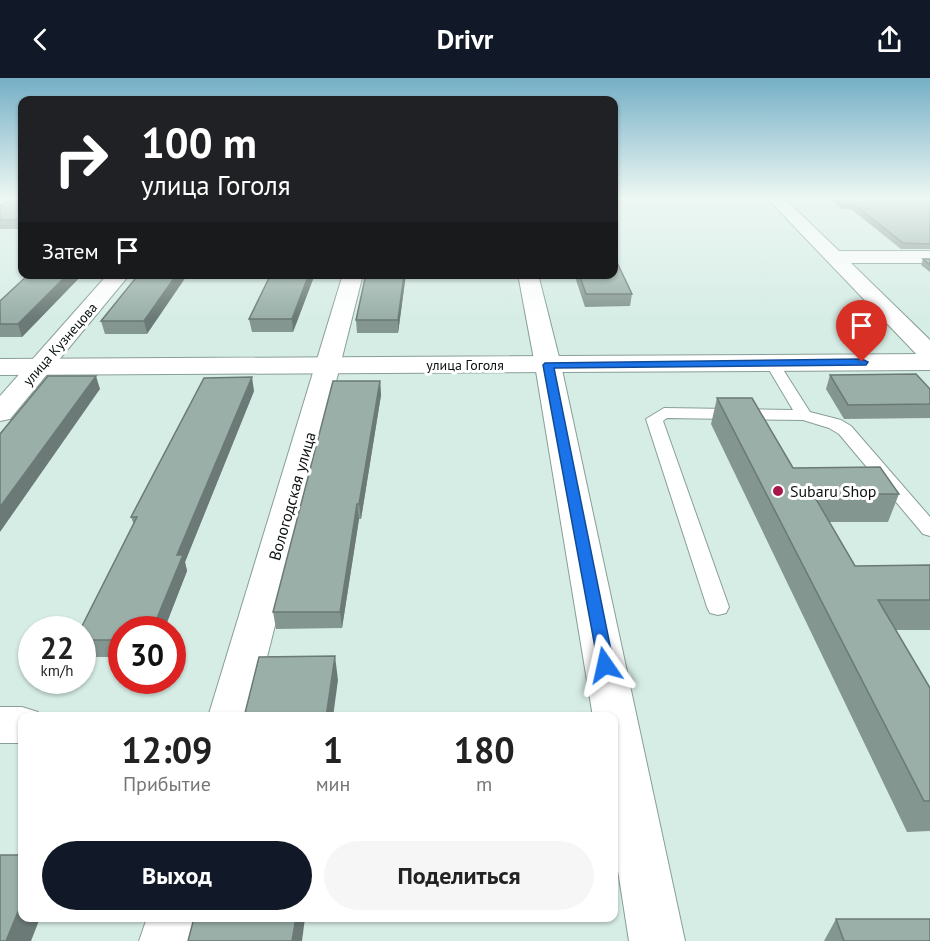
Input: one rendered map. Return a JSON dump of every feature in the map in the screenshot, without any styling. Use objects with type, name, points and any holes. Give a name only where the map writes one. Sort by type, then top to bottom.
[{"type":"main road","points":[[816,237],[930,354]]},
{"type":"main road","points":[[836,257],[930,257]]},
{"type":"main road","name":"улица Кузнецова","points":[[0,412],[116,279]]},
{"type":"main road","name":"Вологодская улица","points":[[232,712],[352,279]]},
{"type":"main road","points":[[529,279],[548,365],[614,712]]},
{"type":"main road","name":"улица Гоголя","points":[[0,367],[930,362]]},
{"type":"main road","points":[[0,725],[18,725]]},
{"type":"main road","points":[[618,735],[657,941]]},
{"type":"main road","points":[[167,941],[173,922]]},
{"type":"lane","points":[[772,363],[804,415]]},
{"type":"lane","points":[[718,607],[654,419],[664,413],[804,415],[835,424],[845,430],[930,530]]},
{"type":"building","points":[[896,237],[930,237],[930,244],[903,243]]},
{"type":"building","points":[[618,264],[632,294],[586,294],[581,279],[618,279]]},
{"type":"building","points":[[24,279],[63,279],[18,324],[0,324],[0,301]]},
{"type":"building","points":[[135,279],[173,279],[144,321],[101,321]]},
{"type":"building","points":[[269,279],[307,279],[292,319],[249,319]]},
{"type":"building","points":[[365,279],[403,279],[398,320],[356,320]]},
{"type":"building","points":[[916,374],[930,389],[930,404],[848,405],[830,375]]},
{"type":"building","points":[[48,376],[96,376],[0,507],[0,434]]},
{"type":"building","points":[[252,377],[177,555],[183,555],[158,616],[108,616],[108,640],[96,640],[96,616],[87,616],[137,517],[131,517],[204,378]]},
{"type":"building","points":[[333,381],[380,381],[340,612],[273,612]]},
{"type":"building","points":[[717,398],[752,398],[793,468],[880,467],[899,494],[813,494],[855,566],[930,565],[930,600],[878,600],[930,688],[930,801],[924,801]]},
{"type":"building","points":[[335,656],[327,712],[245,712],[259,657]]},
{"type":"building","points":[[0,855],[18,855],[18,912],[6,941],[0,941]]},
{"type":"building","points":[[836,919],[930,919],[930,941],[844,941]]},
{"type":"building","points":[[193,922],[295,922],[292,941],[188,941]]},
{"type":"place","name":"Subaru Shop","points":[[778,491]]},
{"type":"route","points":[[605,665],[548,365],[862,362]]}]
